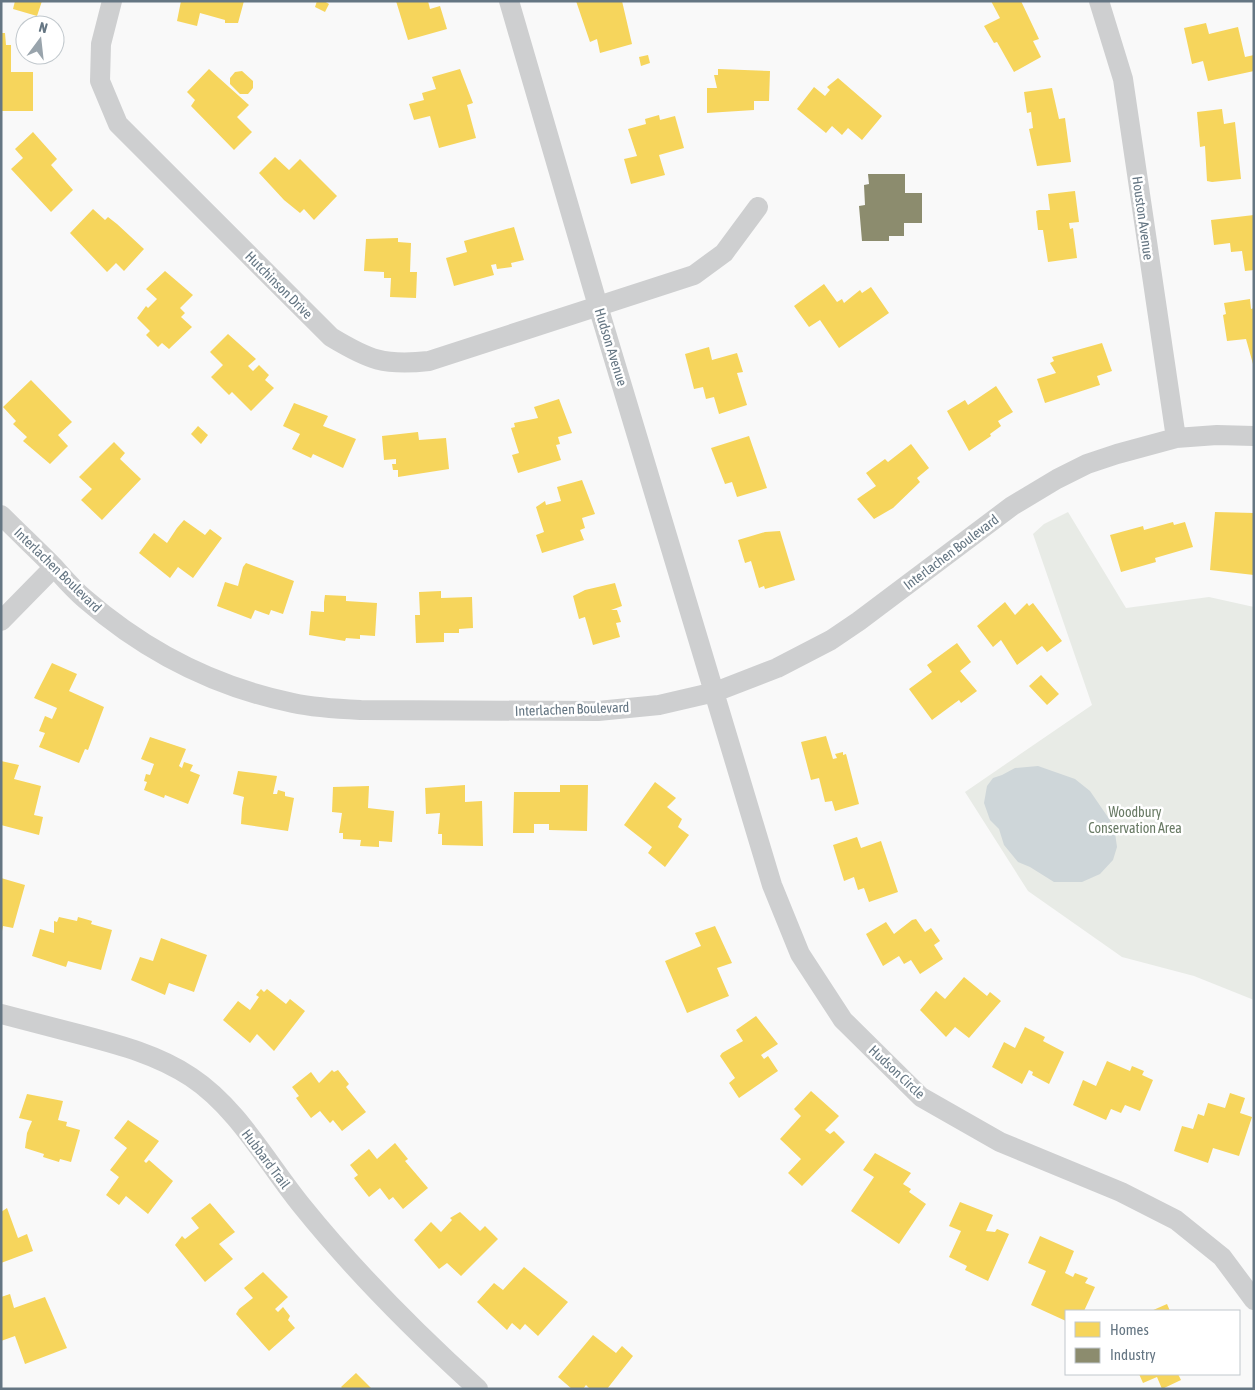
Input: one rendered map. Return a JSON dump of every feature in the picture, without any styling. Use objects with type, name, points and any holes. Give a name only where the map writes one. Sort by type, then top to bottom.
[{"type":"street","name":"Hutchinson Drive","points":[[112,1],[101,44],[100,81],[118,124],[331,337],[377,361],[403,364],[429,361],[694,275],[724,253],[758,207]]},
{"type":"street","name":"Hudson Avenue","points":[[509,1],[598,306],[715,692]]},
{"type":"street","name":"Houston Avenue","points":[[1099,1],[1123,78],[1176,438]]},
{"type":"street","name":"Interlachen Boulevard","points":[[1,515],[83,597],[130,634],[194,672],[265,696],[324,708],[361,710],[598,711],[659,705],[715,692],[777,668],[831,640],[860,621],[1012,506],[1057,479],[1087,464],[1176,438],[1217,435],[1254,436]]},
{"type":"street","points":[[1,620],[54,567]]},
{"type":"street","name":"Hudson Circle","points":[[715,692],[772,885],[800,954],[843,1020],[921,1097],[1000,1142],[1121,1192],[1176,1220],[1222,1257],[1254,1300]]},
{"type":"street","name":"Hubbard Trail","points":[[1,1014],[122,1045],[159,1059],[192,1077],[221,1102],[301,1205],[364,1280],[478,1389]]},
{"type":"green space","name":"Woodbury Conservation Area","points":[[1068,512],[1126,608],[1209,597],[1254,607],[1254,1000],[1194,976],[1122,957],[1028,891],[965,792],[1092,705],[1033,534],[1044,524]]},
{"type":"shaded area","points":[[1038,766],[1075,779],[1090,791],[1114,826],[1117,847],[1113,860],[1100,874],[1082,882],[1054,882],[1018,862],[1004,845],[999,829],[990,820],[984,803],[987,786],[993,778],[1015,768]]},
{"type":"building: Homes","points":[[15,1],[42,1],[37,15],[13,9]]},
{"type":"building: Homes","points":[[181,1],[244,1],[238,23],[225,23],[225,20],[200,13],[197,26],[177,21]]},
{"type":"building: Homes","points":[[317,1],[324,1],[329,4],[325,12],[315,7]]},
{"type":"building: Homes","points":[[396,1],[428,1],[430,9],[440,6],[447,29],[408,40]]},
{"type":"building: Homes","points":[[576,1],[622,1],[632,44],[600,53],[597,39],[590,42]]},
{"type":"building: Homes","points":[[991,1],[1021,1],[1039,39],[1033,41],[1041,57],[1014,72],[997,42],[994,43],[984,26],[1000,18]]},
{"type":"building: Homes","points":[[1206,23],[1209,34],[1238,27],[1245,57],[1254,55],[1254,71],[1208,81],[1203,61],[1192,64],[1184,28]]},
{"type":"building: Homes","points":[[1,33],[5,33],[6,45],[11,45],[11,72],[33,72],[33,111],[2,111]]},
{"type":"building: Homes","points":[[648,55],[650,63],[641,66],[639,57]]},
{"type":"building: Homes","points":[[209,69],[249,105],[237,117],[252,132],[234,150],[191,106],[195,100],[187,92]]},
{"type":"building: Homes","points":[[460,69],[473,103],[467,105],[476,138],[439,148],[430,116],[414,120],[409,104],[424,100],[422,93],[436,89],[432,77]]},
{"type":"building: Homes","points":[[718,69],[770,71],[769,101],[754,101],[754,110],[707,113],[707,88],[717,88],[714,75],[718,75]]},
{"type":"building: Homes","points":[[242,71],[253,81],[253,88],[248,94],[240,94],[230,84],[230,78],[235,72]]},
{"type":"building: Homes","points":[[838,78],[882,116],[862,140],[848,128],[842,135],[832,126],[826,133],[797,109],[814,87],[825,96],[830,90],[827,87]]},
{"type":"building: Homes","points":[[1052,88],[1059,119],[1065,118],[1071,162],[1037,166],[1029,129],[1033,128],[1031,112],[1027,113],[1024,92]]},
{"type":"building: Homes","points":[[1222,109],[1224,124],[1235,122],[1241,179],[1212,182],[1207,181],[1205,146],[1200,147],[1197,112]]},
{"type":"building: Homes","points":[[659,115],[660,120],[675,116],[684,148],[659,155],[665,175],[631,184],[624,159],[637,156],[628,129],[646,124],[645,119]]},
{"type":"building: Homes","points":[[33,132],[57,159],[51,165],[73,190],[51,212],[11,169],[23,158],[15,149]]},
{"type":"building: Homes","points":[[275,157],[289,170],[300,159],[337,196],[314,220],[304,209],[300,213],[284,200],[259,173]]},
{"type":"building: Homes","points":[[1075,191],[1079,222],[1069,223],[1070,229],[1073,228],[1077,258],[1048,262],[1043,230],[1038,230],[1036,211],[1050,210],[1048,194]]},
{"type":"building: Homes","points":[[93,209],[105,220],[108,217],[117,224],[144,249],[124,271],[116,263],[107,272],[70,233]]},
{"type":"building: Homes","points":[[1254,215],[1254,270],[1245,271],[1242,251],[1231,252],[1230,243],[1214,245],[1211,220]]},
{"type":"building: Homes","points":[[514,227],[524,260],[511,263],[512,267],[497,269],[496,264],[491,265],[494,275],[454,286],[446,258],[467,252],[464,241]]},
{"type":"building: Homes","points":[[398,238],[398,242],[411,243],[410,272],[417,272],[416,298],[390,297],[391,278],[384,278],[384,272],[364,271],[366,239]]},
{"type":"building: Homes","points":[[165,271],[193,295],[180,308],[185,313],[181,317],[192,327],[169,349],[162,343],[158,347],[146,335],[150,331],[137,318],[146,306],[148,308],[157,299],[146,289]]},
{"type":"building: Homes","points":[[824,284],[837,302],[842,299],[844,303],[860,290],[862,293],[871,287],[889,313],[839,348],[820,320],[809,327],[794,306]]},
{"type":"building: Homes","points":[[1250,299],[1251,309],[1254,308],[1253,364],[1246,339],[1227,341],[1223,315],[1226,314],[1224,303]]},
{"type":"building: Homes","points":[[228,334],[256,359],[248,366],[253,371],[259,365],[269,375],[265,380],[274,388],[251,411],[232,392],[229,395],[211,377],[223,365],[210,352]]},
{"type":"building: Homes","points":[[1102,343],[1112,371],[1097,376],[1100,385],[1045,403],[1037,379],[1056,373],[1050,363],[1054,361],[1052,357]]},
{"type":"building: Homes","points":[[709,347],[712,360],[737,353],[743,372],[737,373],[747,405],[719,414],[714,397],[706,399],[703,387],[694,389],[685,354]]},
{"type":"building: Homes","points":[[31,380],[72,422],[58,435],[68,446],[50,464],[23,441],[27,437],[13,424],[16,421],[3,407]]},
{"type":"building: Homes","points":[[996,386],[1013,412],[998,421],[1001,426],[990,434],[991,436],[969,451],[947,411],[965,400],[968,405]]},
{"type":"building: Homes","points":[[559,399],[572,433],[558,437],[560,444],[556,445],[561,460],[518,473],[512,455],[519,453],[511,428],[515,427],[514,423],[538,418],[534,407]]},
{"type":"building: Homes","points":[[294,403],[328,416],[323,426],[356,439],[343,468],[313,454],[311,458],[292,449],[300,434],[283,426]]},
{"type":"building: Homes","points":[[198,426],[208,435],[201,444],[191,434]]},
{"type":"building: Homes","points":[[418,432],[419,440],[446,438],[449,469],[398,477],[398,470],[393,470],[392,464],[396,464],[396,459],[384,460],[382,436]]},
{"type":"building: Homes","points":[[749,436],[767,488],[737,497],[732,482],[725,484],[711,448]]},
{"type":"building: Homes","points":[[114,442],[125,453],[120,459],[141,479],[102,520],[81,500],[92,489],[79,477]]},
{"type":"building: Homes","points":[[911,444],[929,468],[917,478],[920,482],[893,508],[874,519],[857,499],[876,486],[866,473],[885,459],[888,462]]},
{"type":"building: Homes","points":[[582,480],[595,514],[582,518],[585,528],[580,530],[584,540],[542,553],[536,535],[544,532],[536,507],[545,501],[546,505],[561,501],[557,487]]},
{"type":"building: Homes","points":[[1215,512],[1254,513],[1254,575],[1210,570]]},
{"type":"building: Homes","points":[[184,520],[205,535],[210,529],[222,538],[193,578],[178,567],[170,578],[139,553],[154,533],[167,543]]},
{"type":"building: Homes","points":[[1173,522],[1174,525],[1185,522],[1193,547],[1155,558],[1156,562],[1121,572],[1110,535],[1143,526],[1144,530]]},
{"type":"building: Homes","points":[[780,531],[795,580],[765,589],[764,586],[759,588],[751,561],[745,563],[738,540],[765,532]]},
{"type":"building: Homes","points":[[246,563],[294,581],[283,614],[271,610],[269,615],[255,610],[251,619],[217,606],[225,582],[238,586],[243,567]]},
{"type":"building: Homes","points":[[615,583],[622,606],[611,610],[617,610],[621,622],[616,623],[620,637],[593,645],[585,617],[579,619],[573,596],[585,590]]},
{"type":"building: Homes","points":[[441,591],[441,598],[472,597],[473,628],[459,629],[459,633],[444,633],[444,642],[416,643],[415,615],[420,615],[419,592]]},
{"type":"building: Homes","points":[[325,595],[346,596],[346,601],[377,603],[375,636],[360,635],[360,639],[346,638],[345,641],[309,635],[311,611],[324,612]]},
{"type":"building: Homes","points":[[1005,602],[1015,615],[1027,603],[1029,606],[1033,603],[1062,641],[1047,652],[1042,646],[1017,665],[1001,640],[993,647],[977,626]]},
{"type":"building: Homes","points":[[957,643],[971,662],[960,671],[977,691],[961,703],[959,700],[932,720],[909,689],[932,672],[927,665]]},
{"type":"building: Homes","points":[[52,663],[77,674],[69,691],[104,707],[88,750],[85,749],[79,763],[39,747],[45,733],[39,731],[45,716],[52,719],[57,708],[34,698]]},
{"type":"building: Homes","points":[[1041,675],[1059,694],[1047,705],[1029,686]]},
{"type":"building: Homes","points":[[826,736],[833,759],[837,758],[835,754],[843,752],[843,755],[846,754],[859,804],[835,811],[832,801],[825,802],[819,778],[811,780],[801,742]]},
{"type":"building: Homes","points":[[150,737],[186,749],[179,766],[182,768],[184,762],[193,765],[190,771],[200,775],[188,804],[165,795],[164,798],[144,790],[147,782],[144,781],[146,774],[150,775],[154,764],[141,759]]},
{"type":"building: Homes","points":[[1,761],[19,765],[14,779],[41,786],[34,815],[43,817],[39,835],[1,825]]},
{"type":"building: Homes","points":[[238,771],[277,776],[273,794],[277,794],[278,790],[285,792],[285,796],[294,798],[288,831],[241,824],[244,797],[233,794]]},
{"type":"building: Homes","points":[[655,782],[676,798],[667,807],[682,819],[678,827],[689,835],[665,867],[648,853],[652,847],[624,825]]},
{"type":"building: Homes","points":[[465,785],[465,802],[482,801],[483,846],[442,845],[442,834],[438,834],[440,813],[426,814],[425,788]]},
{"type":"building: Homes","points":[[560,785],[588,785],[587,831],[549,830],[549,824],[534,824],[534,833],[513,833],[514,792],[560,792]]},
{"type":"building: Homes","points":[[369,786],[368,808],[394,811],[392,842],[379,841],[379,847],[360,846],[361,840],[343,839],[343,833],[339,833],[342,813],[332,812],[333,787]]},
{"type":"building: Homes","points":[[857,837],[861,848],[881,841],[898,892],[869,902],[864,888],[858,890],[854,877],[844,881],[833,845]]},
{"type":"building: Homes","points":[[1,878],[25,885],[13,928],[3,926],[2,931]]},
{"type":"building: Homes","points":[[59,917],[77,921],[78,917],[92,921],[91,924],[112,930],[101,970],[68,961],[66,967],[32,956],[40,929],[54,933],[54,921],[57,922]]},
{"type":"building: Homes","points":[[916,919],[925,932],[931,928],[940,941],[934,945],[943,959],[920,974],[911,960],[904,964],[899,956],[883,966],[866,934],[886,922],[894,934]]},
{"type":"building: Homes","points":[[715,926],[732,963],[717,968],[729,996],[687,1013],[665,961],[701,946],[695,933]]},
{"type":"building: Homes","points":[[161,938],[207,955],[194,992],[169,983],[165,995],[131,980],[140,957],[153,961]]},
{"type":"building: Homes","points":[[964,977],[987,996],[990,992],[1001,1001],[969,1038],[955,1027],[946,1037],[920,1010],[936,991],[945,999]]},
{"type":"building: Homes","points":[[261,989],[264,992],[267,989],[286,1004],[290,999],[305,1011],[274,1051],[257,1034],[250,1043],[223,1020],[238,1001],[250,1010],[259,997],[256,995]]},
{"type":"building: Homes","points":[[756,1016],[778,1044],[761,1055],[764,1059],[768,1056],[778,1071],[739,1098],[729,1083],[735,1078],[720,1056],[743,1041],[736,1030]]},
{"type":"building: Homes","points":[[1025,1027],[1045,1037],[1043,1041],[1064,1052],[1049,1084],[1032,1075],[1033,1072],[1029,1070],[1022,1084],[992,1067],[1004,1042],[1015,1048]]},
{"type":"building: Homes","points":[[1107,1061],[1130,1071],[1132,1066],[1144,1071],[1142,1075],[1153,1080],[1140,1111],[1125,1105],[1121,1113],[1111,1109],[1106,1120],[1073,1105],[1083,1080],[1096,1086]]},
{"type":"building: Homes","points":[[332,1070],[334,1072],[338,1070],[349,1084],[346,1087],[366,1112],[342,1131],[333,1120],[330,1123],[320,1111],[311,1118],[296,1098],[299,1096],[292,1087],[311,1072],[319,1083]]},
{"type":"building: Homes","points":[[811,1091],[839,1116],[825,1130],[830,1134],[834,1131],[845,1142],[802,1186],[788,1173],[801,1159],[780,1139],[801,1116],[794,1109]]},
{"type":"building: Homes","points":[[1230,1093],[1245,1098],[1240,1113],[1252,1117],[1239,1156],[1213,1148],[1208,1163],[1174,1151],[1182,1126],[1193,1129],[1198,1114],[1204,1116],[1208,1103],[1225,1108]]},
{"type":"building: Homes","points":[[27,1094],[63,1101],[58,1120],[67,1122],[66,1126],[80,1130],[71,1162],[60,1159],[59,1162],[43,1157],[44,1154],[25,1148],[27,1133],[32,1121],[19,1118]]},
{"type":"building: Homes","points":[[128,1120],[159,1141],[144,1161],[146,1163],[149,1160],[173,1181],[148,1214],[126,1196],[119,1205],[106,1195],[119,1177],[110,1170],[127,1148],[114,1138]]},
{"type":"building: Homes","points":[[395,1143],[408,1159],[405,1161],[428,1188],[403,1209],[393,1197],[389,1200],[380,1188],[369,1197],[354,1178],[358,1175],[350,1165],[369,1149],[377,1159]]},
{"type":"building: Homes","points":[[875,1153],[911,1173],[903,1184],[911,1189],[909,1192],[926,1204],[899,1244],[851,1211],[874,1177],[863,1170]]},
{"type":"building: Homes","points":[[960,1202],[993,1215],[986,1231],[995,1232],[997,1229],[1009,1234],[988,1281],[965,1270],[967,1266],[949,1257],[961,1231],[949,1226]]},
{"type":"building: Homes","points":[[210,1203],[235,1232],[219,1244],[233,1259],[205,1282],[175,1245],[182,1236],[185,1239],[199,1228],[191,1218]]},
{"type":"building: Homes","points":[[7,1208],[18,1238],[27,1234],[33,1251],[1,1263],[1,1212]]},
{"type":"building: Homes","points":[[460,1212],[480,1231],[485,1226],[498,1239],[461,1276],[447,1263],[439,1269],[414,1240],[431,1222],[441,1232],[452,1220],[450,1218]]},
{"type":"building: Homes","points":[[1040,1236],[1074,1251],[1065,1273],[1073,1277],[1075,1273],[1088,1278],[1085,1283],[1095,1287],[1084,1310],[1065,1310],[1065,1321],[1031,1305],[1046,1271],[1028,1263]]},
{"type":"building: Homes","points":[[524,1267],[568,1302],[538,1336],[525,1324],[520,1330],[512,1323],[507,1330],[477,1302],[494,1283],[503,1290]]},
{"type":"building: Homes","points":[[263,1272],[288,1297],[275,1309],[278,1312],[283,1307],[290,1316],[288,1320],[295,1328],[269,1351],[236,1314],[239,1309],[253,1298],[244,1288]]},
{"type":"building: Homes","points":[[10,1294],[14,1308],[45,1297],[67,1348],[25,1364],[15,1336],[1,1341],[1,1297]]},
{"type":"building: Homes","points":[[1167,1304],[1170,1310],[1153,1310]]},
{"type":"building: Homes","points":[[593,1335],[616,1353],[622,1346],[633,1356],[607,1389],[590,1389],[586,1385],[583,1389],[572,1389],[558,1377]]},
{"type":"building: Homes","points":[[356,1373],[372,1389],[343,1389],[341,1387]]},
{"type":"building: Homes","points":[[1139,1375],[1178,1375],[1181,1380],[1162,1389],[1157,1377],[1143,1383]]},
{"type":"building: Industry","points":[[868,174],[905,174],[905,193],[922,193],[922,223],[904,223],[904,236],[889,236],[889,241],[862,241],[859,206],[865,205],[864,185],[869,184]]}]
